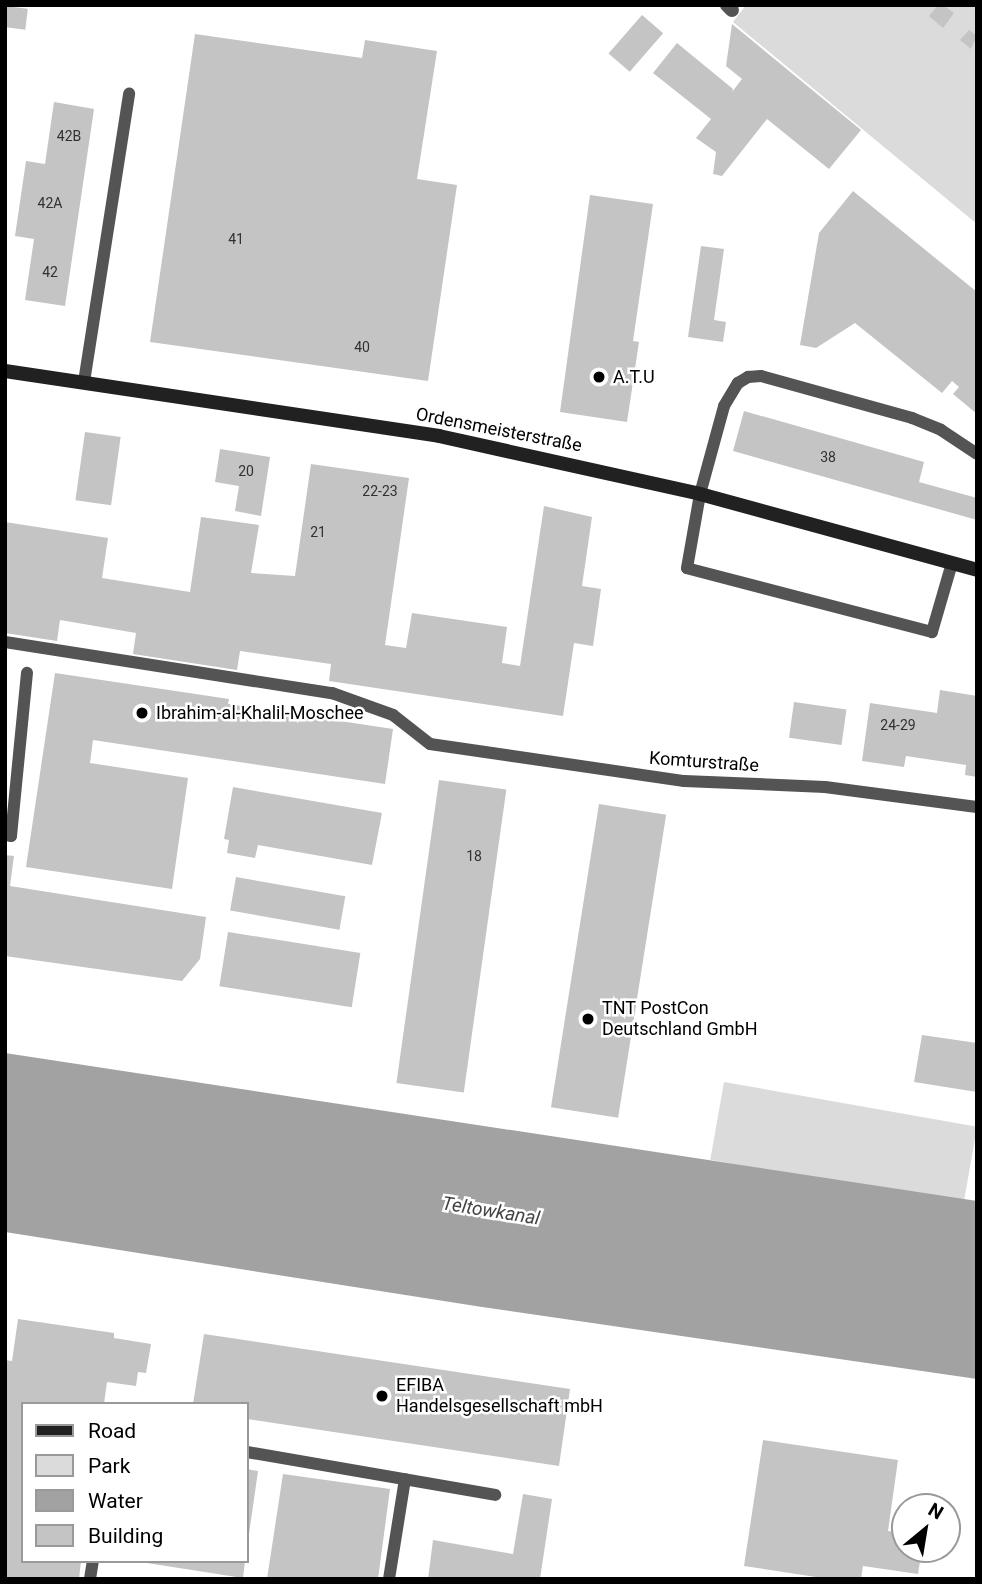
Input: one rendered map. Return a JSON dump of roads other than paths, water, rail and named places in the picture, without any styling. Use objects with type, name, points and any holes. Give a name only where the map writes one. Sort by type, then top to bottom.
[{"type":"street","name":"Ordensmeisterstraße","points":[[5,371],[439,436],[700,494],[977,570]]},
{"type":"lane","points":[[84,382],[129,93]]},
{"type":"lane","points":[[952,563],[932,632],[687,568],[700,494],[724,406],[738,383],[748,377],[761,376],[912,418],[941,430],[977,454]]},
{"type":"lane","name":"Komturstraße","points":[[5,642],[332,692],[393,715],[430,744],[684,781],[825,787],[977,807]]},
{"type":"lane","points":[[5,835],[11,836],[27,673]]},
{"type":"lane","points":[[248,1452],[495,1495]]},
{"type":"lane","points":[[389,1579],[405,1479]]},
{"type":"water","name":"Teltowkanal","points":[[5,1053],[977,1201],[977,1379],[482,1307],[5,1232]]},
{"type":"place","name":"A.T.U","points":[[599,377]]},
{"type":"place","name":"Ibrahim-al-Khalil-Moschee","points":[[142,713]]},
{"type":"place","name":"TNT PostCon Deutschland GmbH","points":[[588,1019]]},
{"type":"place","name":"EFIBA Handelsgesellschaft mbH","points":[[382,1396]]}]
